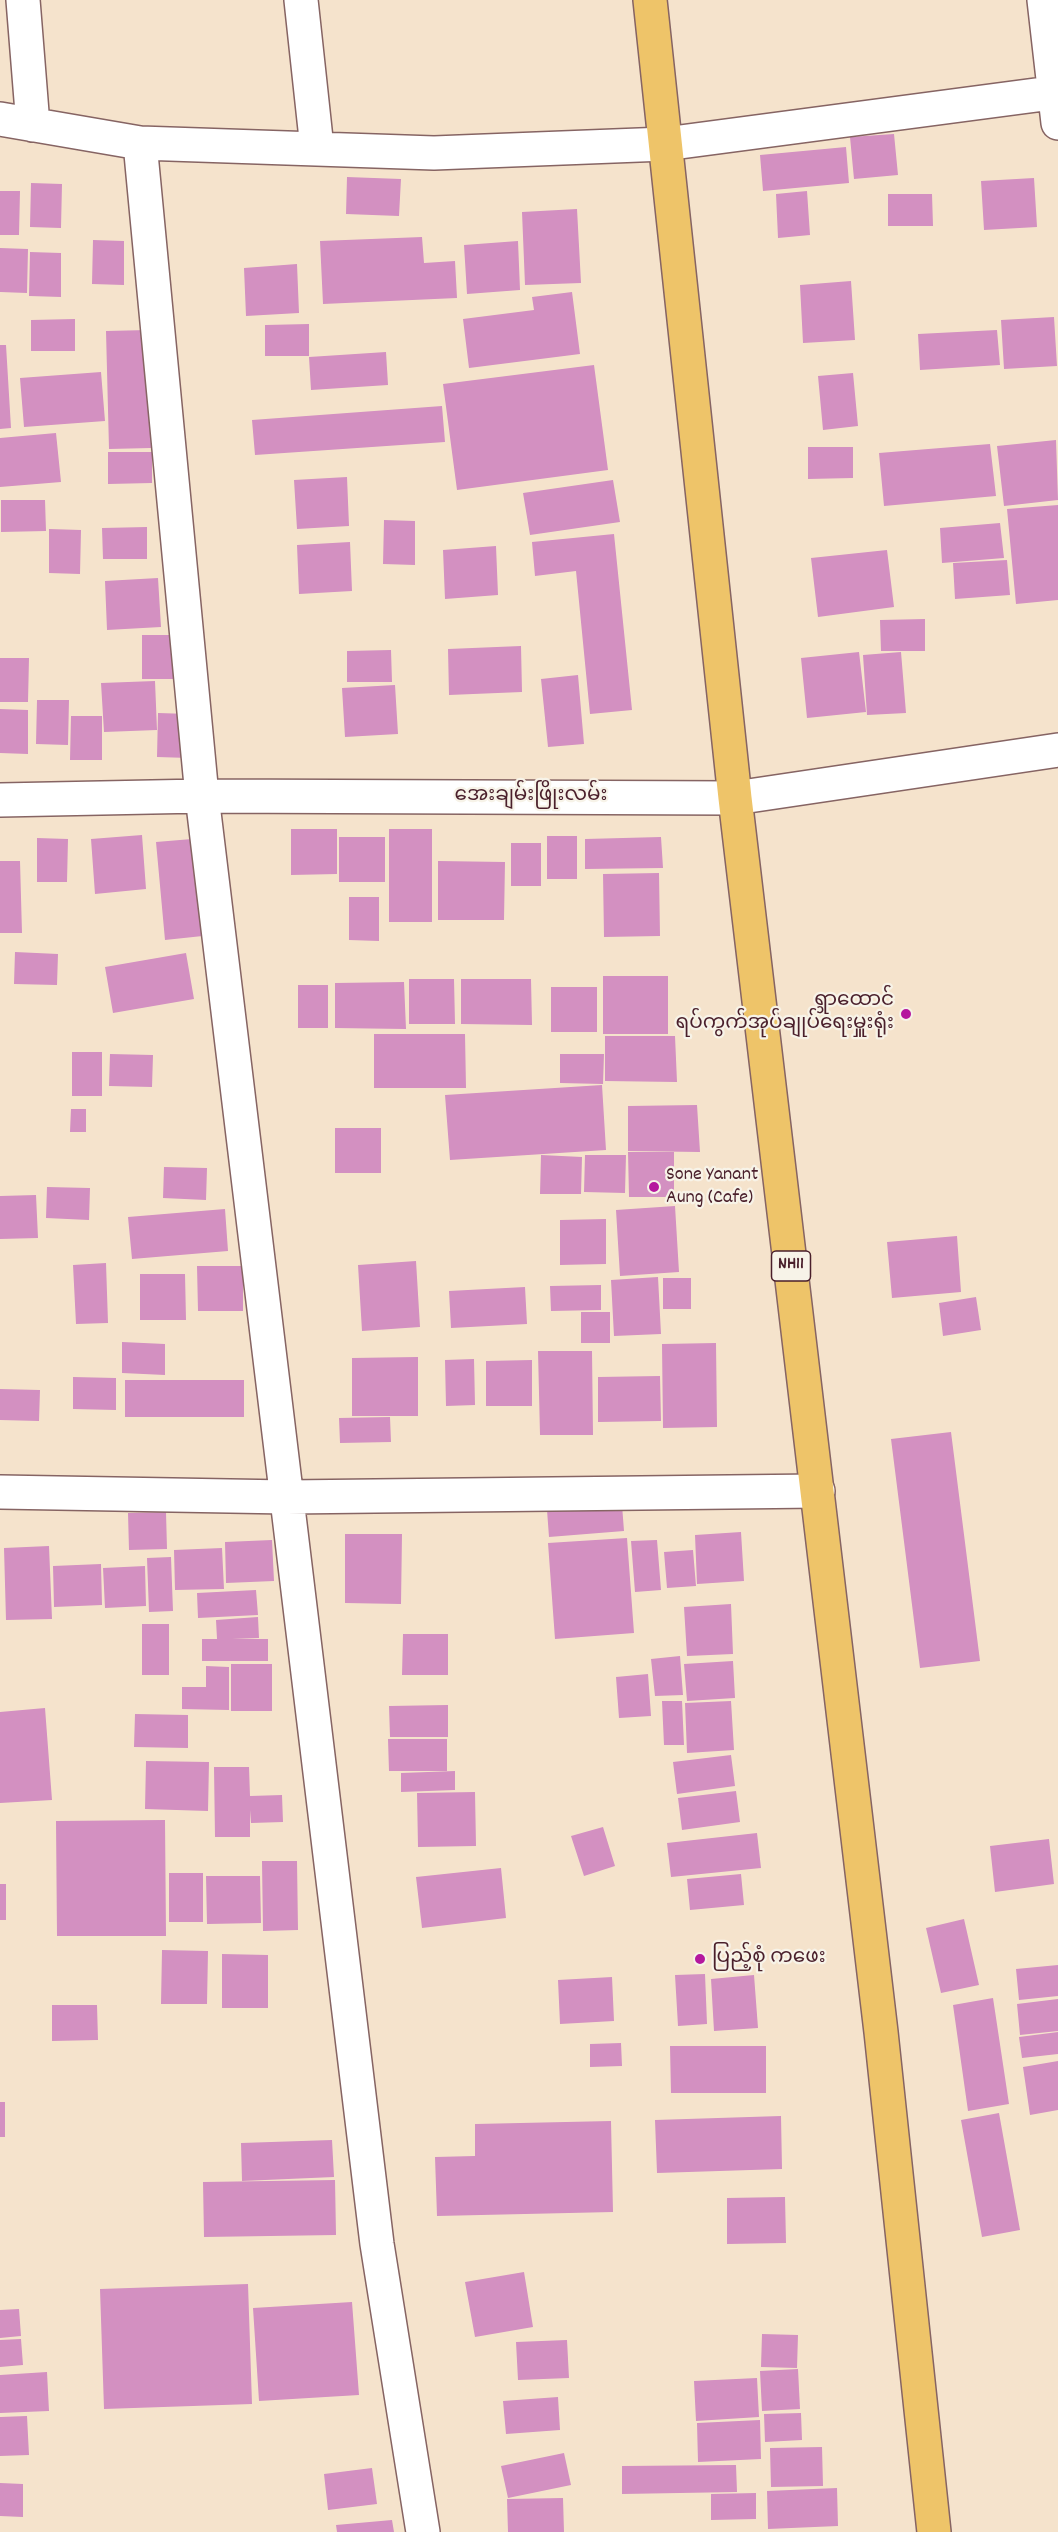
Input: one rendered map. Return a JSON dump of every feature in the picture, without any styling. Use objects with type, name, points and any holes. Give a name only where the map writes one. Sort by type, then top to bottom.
[{"type":"highway","name":"NH11","points":[[650,0],[735,798],[882,2044],[934,2532]]},
{"type":"street","points":[[23,0],[33,125]]},
{"type":"street","points":[[301,0],[316,148]]},
{"type":"street","points":[[0,119],[140,143],[434,153],[665,144],[1057,103],[1044,0]]},
{"type":"street","points":[[140,143],[202,796],[376,2244],[423,2532]]},
{"type":"street","name":"အေးချမ်းဖြိုးလမ်း","points":[[0,801],[202,796],[735,798],[1058,750]]},
{"type":"street","points":[[0,1492],[287,1497],[818,1491]]},
{"type":"building","points":[[894,134],[898,175],[854,179],[850,137]]},
{"type":"building","points":[[846,147],[849,183],[763,191],[760,155]]},
{"type":"building","points":[[347,177],[401,179],[399,216],[346,214]]},
{"type":"building","points":[[1034,178],[1037,227],[984,230],[981,181]]},
{"type":"building","points":[[31,183],[62,184],[61,228],[30,227]]},
{"type":"building","points":[[0,191],[20,191],[19,235],[0,235]]},
{"type":"building","points":[[807,191],[810,235],[778,238],[776,194]]},
{"type":"building","points":[[888,194],[932,194],[933,226],[888,226]]},
{"type":"building","points":[[577,209],[581,283],[525,285],[522,212]]},
{"type":"building","points":[[422,237],[424,263],[455,261],[457,298],[323,304],[320,241]]},
{"type":"building","points":[[93,240],[124,241],[124,285],[92,284]]},
{"type":"building","points":[[518,241],[520,290],[467,294],[464,245]]},
{"type":"building","points":[[0,248],[28,249],[27,293],[0,292]]},
{"type":"building","points":[[30,252],[61,253],[61,297],[29,296]]},
{"type":"building","points":[[297,264],[299,313],[246,316],[244,268]]},
{"type":"building","points":[[851,281],[855,340],[803,343],[800,285]]},
{"type":"building","points":[[572,292],[580,354],[469,368],[463,319],[534,310],[532,297]]},
{"type":"building","points":[[1054,317],[1057,366],[1004,369],[1001,320]]},
{"type":"building","points":[[75,319],[75,351],[31,351],[31,320]]},
{"type":"building","points":[[309,324],[309,356],[265,356],[265,325]]},
{"type":"building","points":[[148,330],[151,448],[109,449],[106,331]]},
{"type":"building","points":[[997,330],[1000,365],[920,370],[918,334]]},
{"type":"building","points":[[0,345],[6,345],[11,428],[0,429]]},
{"type":"building","points":[[386,352],[388,385],[311,390],[309,357]]},
{"type":"building","points":[[594,365],[608,470],[457,490],[443,384]]},
{"type":"building","points":[[101,372],[105,421],[24,427],[20,378]]},
{"type":"building","points":[[853,373],[858,426],[823,430],[818,376]]},
{"type":"building","points":[[442,406],[445,442],[255,455],[252,420]]},
{"type":"building","points":[[56,433],[61,482],[0,487],[0,438]]},
{"type":"building","points":[[1056,440],[1058,500],[1004,506],[997,446]]},
{"type":"building","points":[[990,444],[996,496],[884,506],[879,453]]},
{"type":"building","points":[[808,447],[853,447],[853,478],[808,479]]},
{"type":"building","points":[[108,452],[152,452],[152,483],[108,484]]},
{"type":"building","points":[[347,477],[349,526],[297,529],[294,480]]},
{"type":"building","points":[[613,480],[620,522],[530,535],[523,493]]},
{"type":"building","points":[[1,500],[45,500],[46,531],[1,532]]},
{"type":"building","points":[[1058,505],[1058,600],[1016,604],[1007,509]]},
{"type":"building","points":[[384,520],[415,521],[415,565],[383,564]]},
{"type":"building","points":[[1000,523],[1004,558],[942,563],[940,528]]},
{"type":"building","points":[[147,527],[147,559],[103,559],[102,528]]},
{"type":"building","points":[[49,529],[81,530],[80,574],[49,573]]},
{"type":"building","points":[[614,534],[632,710],[590,714],[576,571],[535,576],[532,542]]},
{"type":"building","points":[[350,542],[352,591],[299,594],[297,545]]},
{"type":"building","points":[[496,546],[498,595],[445,599],[443,550]]},
{"type":"building","points":[[887,550],[894,607],[818,617],[811,558]]},
{"type":"building","points":[[1007,560],[1010,595],[955,599],[953,563]]},
{"type":"building","points":[[158,578],[161,627],[107,630],[105,581]]},
{"type":"building","points":[[925,619],[925,651],[881,651],[880,620]]},
{"type":"building","points":[[142,635],[174,635],[174,679],[142,679]]},
{"type":"building","points":[[521,646],[522,692],[449,695],[448,649]]},
{"type":"building","points":[[391,650],[392,682],[347,682],[347,651]]},
{"type":"building","points":[[859,652],[866,712],[807,718],[801,658]]},
{"type":"building","points":[[901,652],[906,713],[867,715],[863,655]]},
{"type":"building","points":[[0,658],[29,658],[28,702],[0,702]]},
{"type":"building","points":[[578,675],[584,744],[548,747],[541,679]]},
{"type":"building","points":[[155,681],[157,730],[104,732],[101,683]]},
{"type":"building","points":[[395,685],[398,734],[345,737],[342,688]]},
{"type":"building","points":[[37,700],[69,700],[68,745],[36,744]]},
{"type":"building","points":[[0,709],[28,710],[28,754],[0,753]]},
{"type":"building","points":[[158,713],[189,714],[189,758],[157,757]]},
{"type":"building","points":[[71,716],[102,716],[102,760],[70,760]]},
{"type":"building","points":[[291,829],[337,829],[337,874],[291,875]]},
{"type":"building","points":[[389,829],[432,829],[432,922],[389,922]]},
{"type":"building","points":[[142,835],[146,889],[95,894],[91,839]]},
{"type":"building","points":[[547,836],[577,836],[577,879],[547,879]]},
{"type":"building","points":[[339,837],[385,837],[385,882],[339,882]]},
{"type":"building","points":[[661,837],[663,868],[585,869],[585,839]]},
{"type":"building","points":[[37,838],[68,839],[67,882],[37,882]]},
{"type":"building","points":[[204,838],[212,935],[165,940],[156,842]]},
{"type":"building","points":[[511,843],[541,843],[541,886],[511,886]]},
{"type":"building","points":[[0,861],[20,861],[22,933],[0,933]]},
{"type":"building","points":[[438,861],[505,862],[504,920],[438,920]]},
{"type":"building","points":[[659,873],[660,936],[604,937],[603,874]]},
{"type":"building","points":[[349,897],[379,897],[379,941],[349,940]]},
{"type":"building","points":[[15,952],[58,954],[57,985],[14,984]]},
{"type":"building","points":[[186,953],[194,999],[113,1013],[105,967]]},
{"type":"building","points":[[603,976],[668,976],[668,1034],[603,1034]]},
{"type":"building","points":[[409,979],[454,979],[455,1024],[409,1024]]},
{"type":"building","points":[[461,979],[531,979],[532,1025],[461,1024]]},
{"type":"building","points":[[404,982],[406,1029],[335,1028],[335,983]]},
{"type":"building","points":[[298,985],[328,985],[328,1028],[298,1028]]},
{"type":"building","points":[[551,987],[597,987],[597,1032],[551,1032]]},
{"type":"building","points":[[374,1034],[465,1034],[466,1088],[374,1088]]},
{"type":"building","points":[[605,1036],[675,1036],[677,1082],[605,1081]]},
{"type":"building","points":[[72,1052],[102,1052],[102,1096],[72,1096]]},
{"type":"building","points":[[110,1054],[153,1055],[152,1087],[109,1086]]},
{"type":"building","points":[[560,1054],[604,1054],[603,1084],[560,1083]]},
{"type":"building","points":[[602,1085],[606,1150],[450,1160],[445,1095]]},
{"type":"building","points":[[697,1105],[700,1152],[628,1151],[628,1106]]},
{"type":"building","points":[[71,1109],[86,1109],[86,1132],[70,1132]]},
{"type":"building","points":[[335,1128],[381,1128],[381,1173],[335,1173]]},
{"type":"building","points":[[628,1152],[674,1152],[674,1197],[629,1197]]},
{"type":"building","points":[[541,1155],[582,1157],[581,1194],[540,1194]]},
{"type":"building","points":[[585,1155],[626,1155],[625,1193],[584,1192]]},
{"type":"building","points":[[164,1167],[207,1168],[206,1200],[163,1198]]},
{"type":"building","points":[[47,1187],[90,1188],[89,1220],[46,1218]]},
{"type":"building","points":[[36,1195],[38,1238],[0,1239],[0,1196]]},
{"type":"building","points":[[675,1206],[679,1272],[620,1276],[616,1210]]},
{"type":"building","points":[[225,1209],[228,1251],[132,1259],[128,1217]]},
{"type":"building","points":[[606,1219],[606,1264],[560,1265],[560,1220]]},
{"type":"building","points":[[957,1236],[961,1292],[892,1298],[887,1242]]},
{"type":"building","points":[[416,1261],[420,1327],[362,1331],[358,1265]]},
{"type":"building","points":[[106,1263],[108,1323],[76,1324],[73,1265]]},
{"type":"building","points":[[197,1266],[243,1266],[243,1311],[198,1311]]},
{"type":"building","points":[[140,1274],[185,1274],[186,1320],[140,1320]]},
{"type":"building","points":[[658,1277],[661,1334],[614,1336],[611,1280]]},
{"type":"building","points":[[663,1278],[691,1278],[691,1309],[663,1309]]},
{"type":"building","points":[[601,1285],[601,1310],[551,1311],[550,1286]]},
{"type":"building","points":[[525,1287],[527,1324],[451,1328],[449,1291]]},
{"type":"building","points":[[976,1297],[981,1330],[943,1336],[939,1303]]},
{"type":"building","points":[[581,1312],[610,1312],[610,1343],[581,1343]]},
{"type":"building","points":[[122,1342],[165,1344],[165,1375],[122,1373]]},
{"type":"building","points":[[716,1343],[717,1427],[663,1428],[662,1344]]},
{"type":"building","points":[[538,1351],[592,1351],[593,1435],[540,1435]]},
{"type":"building","points":[[418,1357],[418,1416],[352,1416],[352,1358]]},
{"type":"building","points":[[474,1359],[475,1405],[446,1406],[445,1360]]},
{"type":"building","points":[[532,1360],[532,1406],[486,1406],[486,1361]]},
{"type":"building","points":[[660,1376],[661,1421],[598,1422],[598,1377]]},
{"type":"building","points":[[73,1377],[116,1378],[116,1410],[73,1409]]},
{"type":"building","points":[[125,1380],[244,1380],[244,1417],[125,1417]]},
{"type":"building","points":[[0,1389],[40,1390],[39,1421],[0,1420]]},
{"type":"building","points":[[390,1417],[391,1442],[340,1443],[339,1418]]},
{"type":"building","points":[[951,1432],[980,1661],[920,1668],[891,1439]]},
{"type":"building","points":[[622,1505],[624,1531],[549,1537],[547,1510]]},
{"type":"building","points":[[166,1512],[167,1549],[129,1550],[128,1513]]},
{"type":"building","points":[[741,1532],[744,1581],[697,1584],[695,1535]]},
{"type":"building","points":[[345,1534],[402,1534],[401,1604],[345,1603]]},
{"type":"building","points":[[627,1538],[634,1633],[555,1639],[548,1543]]},
{"type":"building","points":[[272,1540],[274,1581],[226,1583],[225,1542]]},
{"type":"building","points":[[657,1540],[661,1590],[635,1592],[631,1541]]},
{"type":"building","points":[[49,1546],[52,1619],[6,1620],[4,1548]]},
{"type":"building","points":[[222,1548],[224,1589],[175,1590],[174,1550]]},
{"type":"building","points":[[693,1550],[696,1586],[667,1588],[664,1552]]},
{"type":"building","points":[[171,1557],[173,1611],[149,1612],[147,1558]]},
{"type":"building","points":[[101,1564],[102,1605],[54,1607],[53,1566]]},
{"type":"building","points":[[145,1566],[146,1606],[105,1608],[103,1568]]},
{"type":"building","points":[[256,1590],[258,1615],[198,1618],[197,1593]]},
{"type":"building","points":[[731,1604],[733,1654],[687,1656],[684,1607]]},
{"type":"building","points":[[258,1617],[259,1638],[232,1639],[268,1639],[268,1661],[202,1661],[202,1639],[217,1639],[216,1620]]},
{"type":"building","points":[[142,1624],[169,1624],[169,1675],[142,1675]]},
{"type":"building","points":[[403,1634],[448,1634],[448,1675],[402,1675]]},
{"type":"building","points":[[680,1656],[683,1695],[655,1696],[651,1659]]},
{"type":"building","points":[[733,1661],[735,1698],[687,1701],[684,1664]]},
{"type":"building","points":[[231,1664],[272,1664],[272,1711],[231,1711]]},
{"type":"building","points":[[206,1666],[229,1667],[229,1710],[182,1709],[182,1687],[206,1687]]},
{"type":"building","points":[[648,1674],[651,1716],[619,1718],[616,1677]]},
{"type":"building","points":[[662,1701],[682,1701],[684,1745],[664,1745]]},
{"type":"building","points":[[731,1701],[734,1750],[687,1753],[685,1703]]},
{"type":"building","points":[[448,1705],[448,1737],[390,1737],[389,1706]]},
{"type":"building","points":[[45,1708],[52,1800],[0,1803],[0,1712]]},
{"type":"building","points":[[135,1714],[188,1715],[188,1748],[134,1747]]},
{"type":"building","points":[[388,1739],[447,1739],[447,1771],[389,1771]]},
{"type":"building","points":[[731,1755],[735,1786],[677,1794],[673,1762]]},
{"type":"building","points":[[146,1761],[209,1762],[208,1811],[145,1809]]},
{"type":"building","points":[[214,1767],[249,1767],[250,1796],[282,1795],[283,1822],[251,1823],[250,1810],[250,1837],[215,1837]]},
{"type":"building","points":[[455,1771],[455,1790],[401,1792],[401,1773]]},
{"type":"building","points":[[736,1791],[740,1822],[682,1830],[678,1798]]},
{"type":"building","points":[[475,1792],[476,1846],[418,1847],[417,1793]]},
{"type":"building","points":[[165,1820],[166,1936],[57,1936],[56,1821]]},
{"type":"building","points":[[603,1827],[615,1866],[584,1876],[571,1836]]},
{"type":"building","points":[[757,1833],[761,1868],[671,1877],[667,1843]]},
{"type":"building","points":[[1049,1839],[1054,1884],[995,1892],[990,1846]]},
{"type":"building","points":[[262,1861],[297,1861],[298,1930],[263,1931]]},
{"type":"building","points":[[501,1868],[506,1918],[422,1928],[416,1877]]},
{"type":"building","points":[[169,1873],[203,1873],[203,1922],[169,1922]]},
{"type":"building","points":[[741,1874],[744,1905],[690,1910],[687,1879]]},
{"type":"building","points":[[206,1876],[260,1876],[261,1923],[207,1924]]},
{"type":"building","points":[[0,1884],[6,1884],[6,1920],[0,1920]]},
{"type":"building","points":[[964,1919],[979,1985],[941,1993],[926,1928]]},
{"type":"building","points":[[162,1950],[208,1951],[207,2004],[161,2004]]},
{"type":"building","points":[[222,1954],[268,1955],[268,2008],[222,2008]]},
{"type":"building","points":[[1058,1965],[1058,1996],[1019,2000],[1016,1969]]},
{"type":"building","points":[[705,1974],[707,2024],[678,2026],[675,1975]]},
{"type":"building","points":[[754,1975],[758,2028],[714,2031],[711,1979]]},
{"type":"building","points":[[612,1977],[614,2021],[560,2024],[558,1980]]},
{"type":"building","points":[[993,1998],[1009,2104],[968,2111],[953,2005]]},
{"type":"building","points":[[1058,1999],[1058,2031],[1020,2035],[1017,2004]]},
{"type":"building","points":[[52,2005],[97,2005],[98,2040],[52,2041]]},
{"type":"building","points":[[1058,2032],[1058,2054],[1022,2058],[1019,2037]]},
{"type":"building","points":[[621,2043],[622,2066],[590,2067],[590,2044]]},
{"type":"building","points":[[670,2046],[766,2046],[766,2093],[671,2093]]},
{"type":"building","points":[[1058,2061],[1058,2110],[1030,2115],[1023,2067]]},
{"type":"building","points":[[0,2102],[5,2102],[5,2137],[0,2137]]},
{"type":"building","points":[[999,2113],[1020,2230],[982,2237],[961,2120]]},
{"type":"building","points":[[781,2116],[782,2169],[657,2173],[655,2120]]},
{"type":"building","points":[[611,2121],[613,2212],[437,2216],[435,2157],[475,2156],[475,2124]]},
{"type":"building","points":[[332,2140],[334,2177],[242,2181],[241,2143]]},
{"type":"building","points":[[335,2180],[336,2235],[204,2237],[203,2182]]},
{"type":"building","points":[[785,2197],[786,2243],[727,2244],[727,2198]]},
{"type":"building","points":[[524,2272],[533,2327],[475,2337],[465,2282]]},
{"type":"building","points":[[248,2284],[252,2404],[104,2409],[100,2289]]},
{"type":"building","points":[[352,2302],[359,2395],[259,2401],[253,2308]]},
{"type":"building","points":[[19,2309],[21,2336],[0,2338],[0,2310]]},
{"type":"building","points":[[762,2334],[798,2335],[797,2368],[761,2367]]},
{"type":"building","points":[[21,2339],[23,2365],[0,2367],[0,2340]]},
{"type":"building","points":[[567,2340],[569,2378],[518,2380],[516,2342]]},
{"type":"building","points":[[798,2369],[800,2409],[762,2411],[760,2371]]},
{"type":"building","points":[[47,2372],[49,2411],[0,2413],[0,2375]]},
{"type":"building","points":[[757,2378],[759,2417],[696,2421],[694,2381]]},
{"type":"building","points":[[558,2397],[560,2430],[506,2434],[503,2401]]},
{"type":"building","points":[[801,2413],[802,2440],[765,2442],[764,2414]]},
{"type":"building","points":[[27,2416],[29,2455],[0,2456],[0,2417]]},
{"type":"building","points":[[760,2420],[761,2459],[698,2462],[697,2423]]},
{"type":"building","points":[[822,2447],[823,2486],[771,2487],[770,2448]]},
{"type":"building","points":[[564,2453],[571,2485],[508,2498],[501,2466]]},
{"type":"building","points":[[736,2465],[737,2492],[622,2494],[622,2466]]},
{"type":"building","points":[[372,2468],[377,2504],[328,2510],[324,2474]]},
{"type":"building","points":[[0,2483],[23,2484],[23,2517],[0,2516]]},
{"type":"building","points":[[837,2488],[838,2526],[768,2529],[767,2491]]},
{"type":"building","points":[[756,2493],[756,2519],[711,2520],[711,2494]]},
{"type":"building","points":[[563,2498],[564,2532],[508,2532],[507,2499]]},
{"type":"building","points":[[392,2520],[394,2532],[337,2532],[336,2525]]},
{"type":"place","name":"ရွာထောင် ရပ်ကွက်အုပ်ချုပ်ရေးမှူးရုံး","points":[[906,1014]]},
{"type":"place","name":"Sone Yanant Aung (Cafe)","points":[[654,1187]]},
{"type":"place","name":"ပြည့်စုံ ကဖေး","points":[[700,1959]]}]
